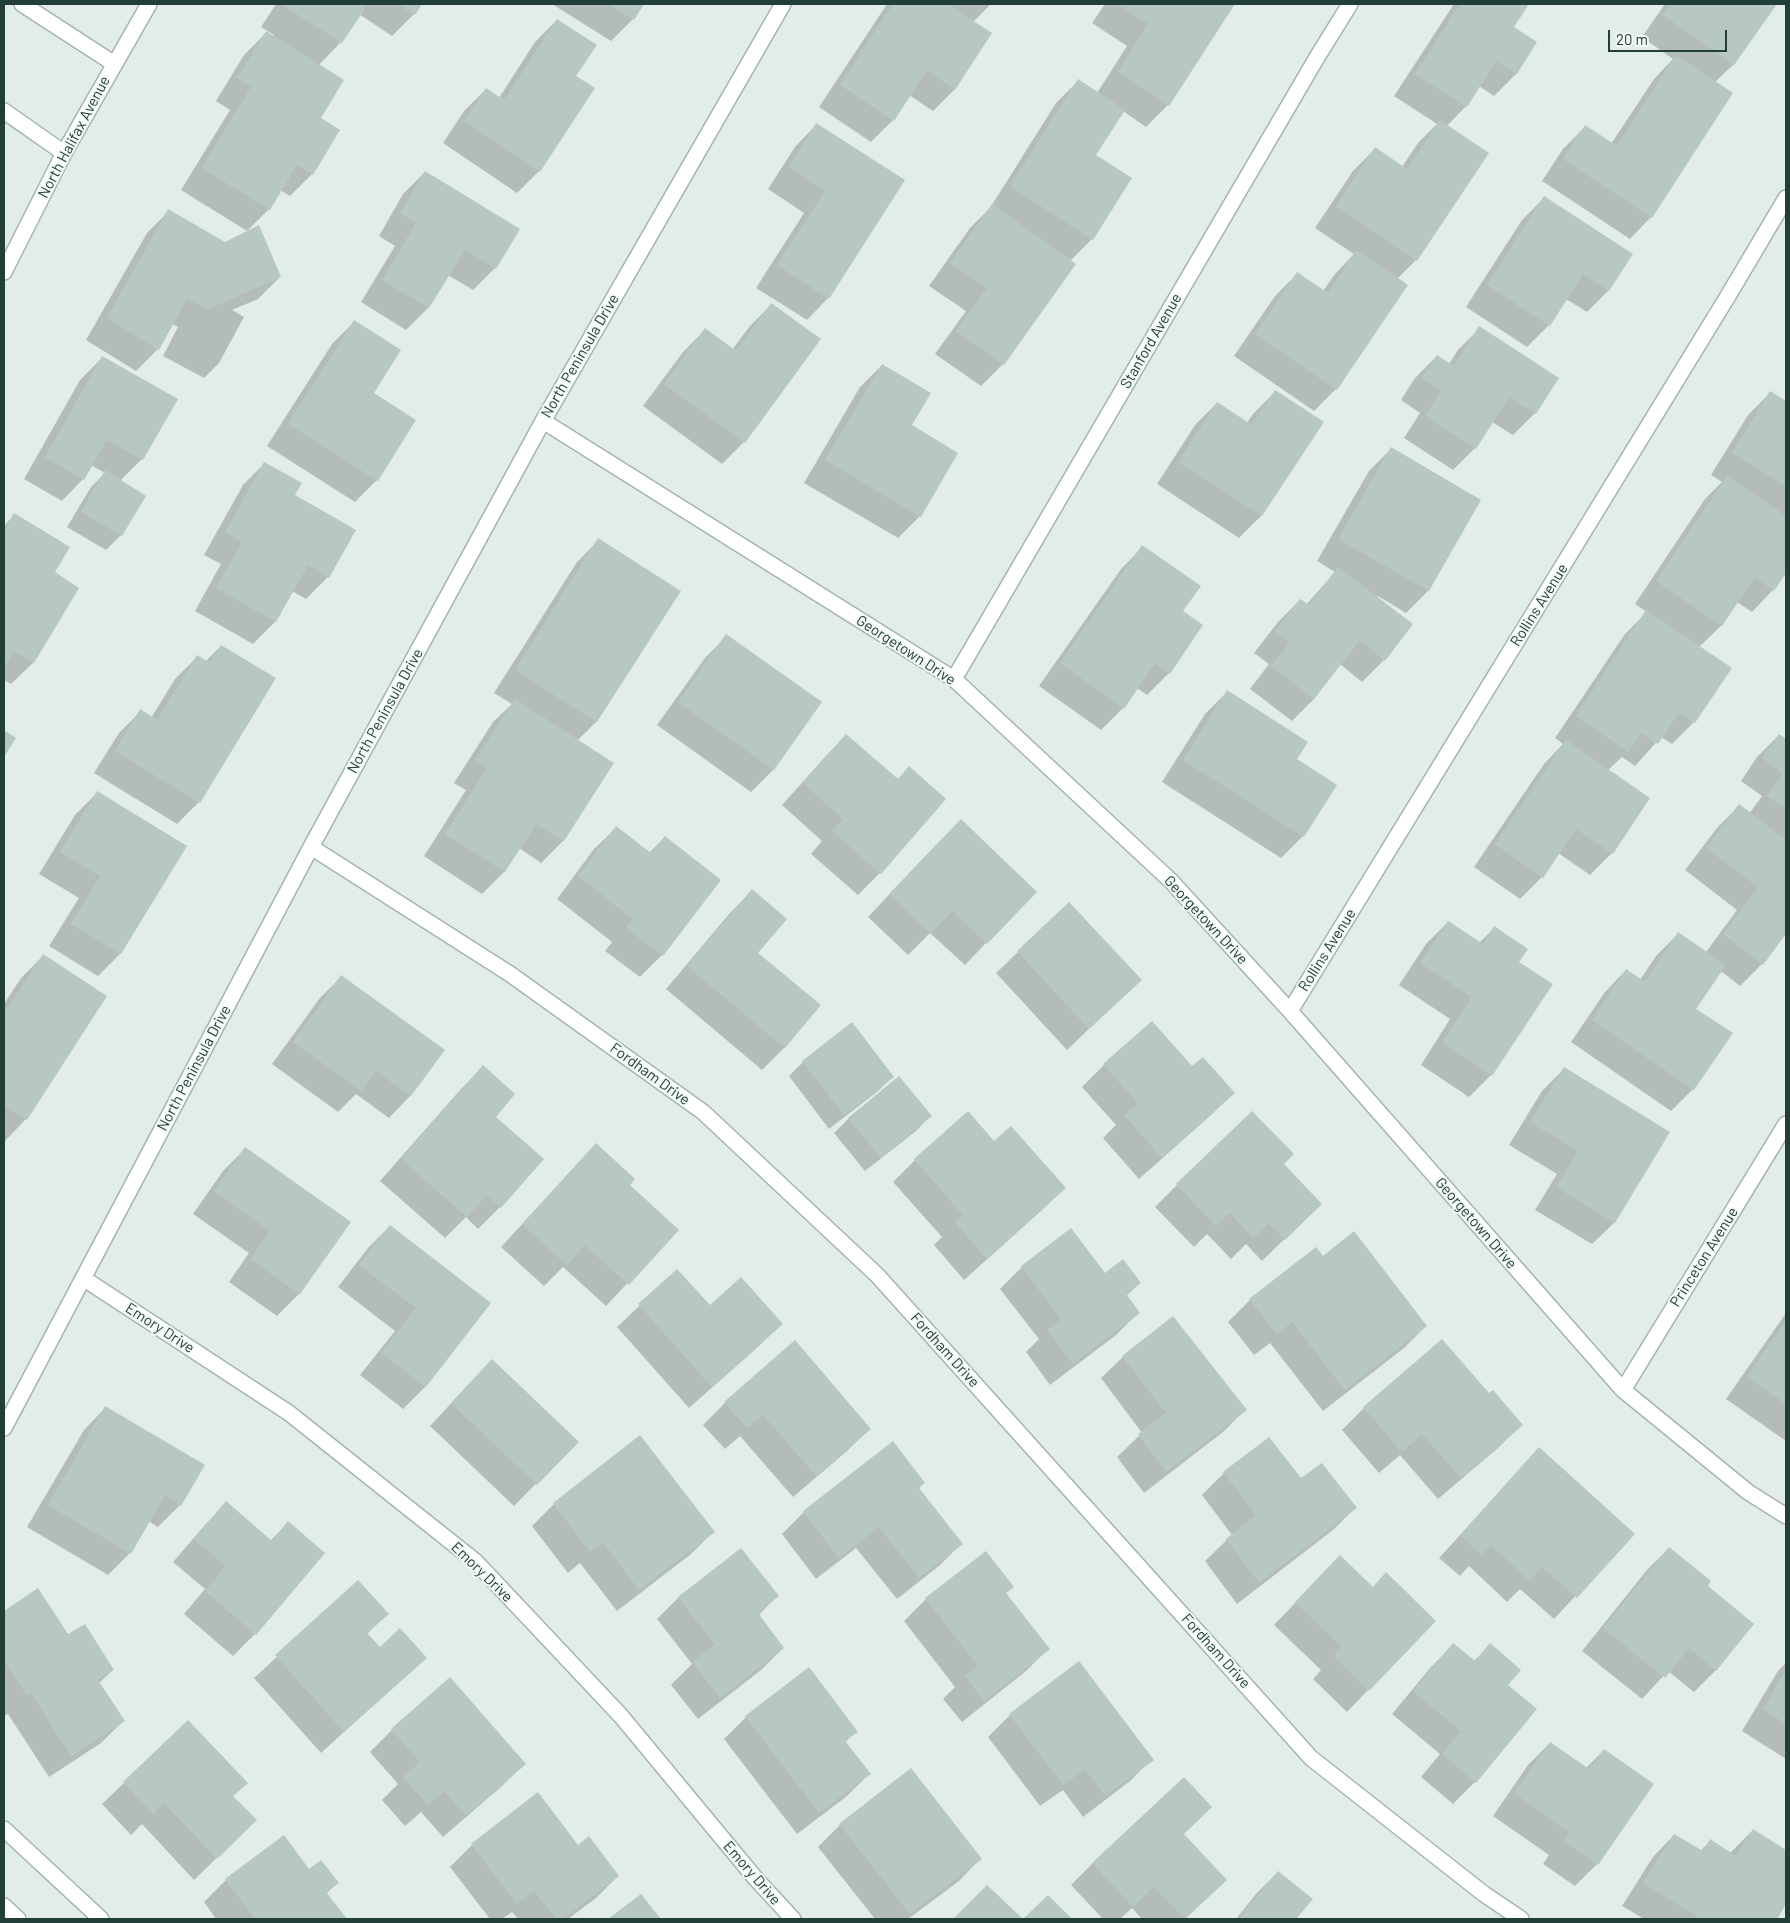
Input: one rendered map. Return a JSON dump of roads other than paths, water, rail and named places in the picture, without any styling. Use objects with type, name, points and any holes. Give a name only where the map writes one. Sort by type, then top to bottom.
[{"type":"street","points":[[22,4],[113,63]]},
{"type":"street","name":"North Halifax Avenue","points":[[4,272],[64,152],[113,63],[149,4]]},
{"type":"street","name":"North Peninsula Drive","points":[[4,1428],[311,847],[543,421],[783,4]]},
{"type":"street","name":"Stanford Avenue","points":[[954,679],[1350,4]]},
{"type":"street","points":[[4,110],[64,152]]},
{"type":"street","name":"Rollins Avenue","points":[[1290,1010],[1786,198]]},
{"type":"street","name":"Georgetown Drive","points":[[543,421],[954,679],[1171,881],[1290,1010],[1622,1390],[1748,1492],[1786,1516]]},
{"type":"street","name":"Fordham Drive","points":[[311,847],[510,974],[703,1112],[877,1275],[1312,1758],[1484,1894],[1521,1919]]},
{"type":"street","name":"Princeton Avenue","points":[[1622,1390],[1786,1124]]},
{"type":"street","name":"Emory Drive","points":[[83,1278],[289,1413],[475,1561],[620,1716],[756,1879],[793,1919]]},
{"type":"street","points":[[4,1829],[101,1919]]},
{"type":"street","points":[[4,1906],[18,1919]]}]
